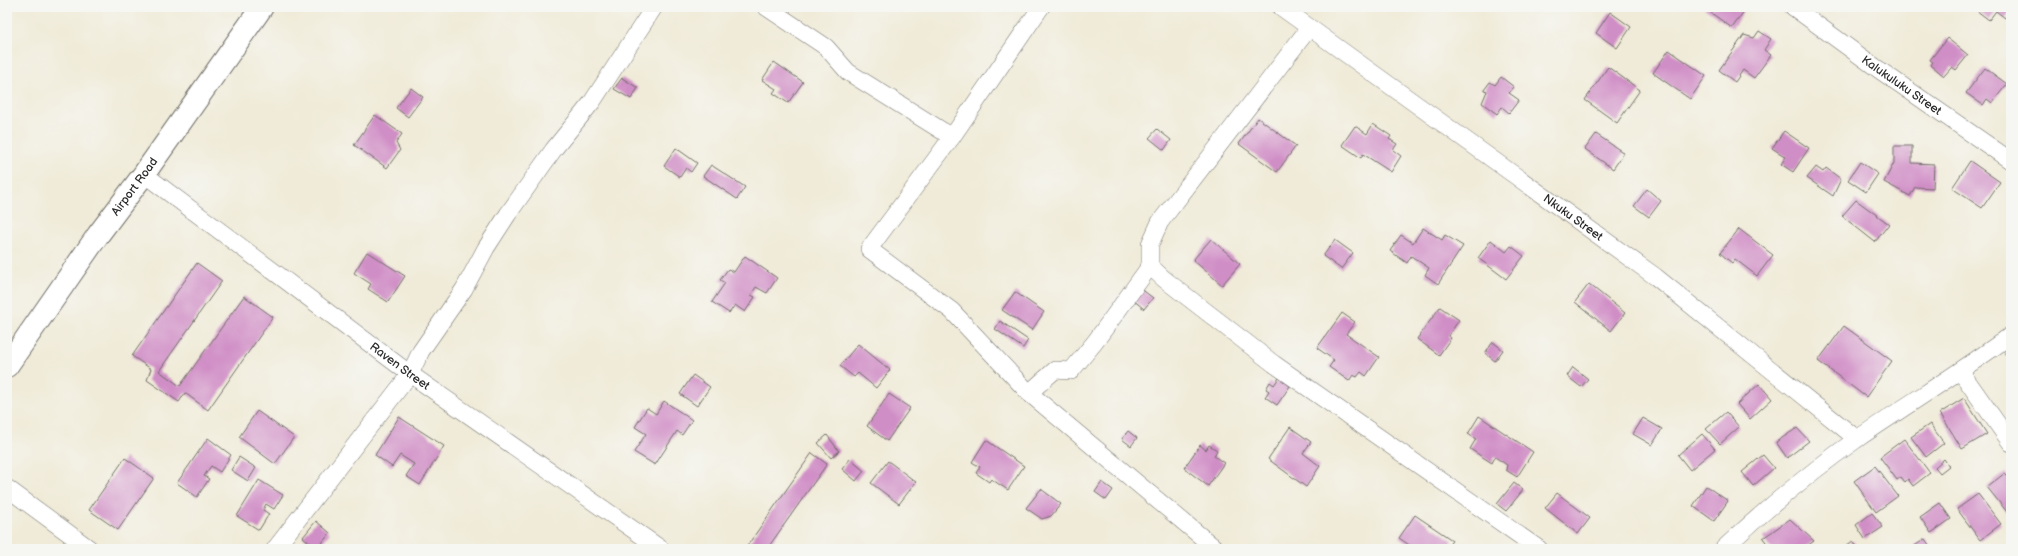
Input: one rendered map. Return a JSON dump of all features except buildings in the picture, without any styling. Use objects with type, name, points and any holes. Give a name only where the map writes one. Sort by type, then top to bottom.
[{"type":"street","name":"Airport Road","points":[[7,366],[98,235],[144,174],[262,7]]},
{"type":"street","points":[[275,549],[410,374],[422,351],[464,289],[486,248],[508,214],[554,149],[592,102],[654,7]]},
{"type":"street","points":[[766,7],[826,47],[848,72],[952,137]]},
{"type":"street","points":[[1041,7],[952,137],[869,249],[952,311],[1029,393],[1216,549]]},
{"type":"street","name":"Nkuku Street","points":[[1281,7],[1656,277],[1857,439]]},
{"type":"street","name":"Kalukuluku Street","points":[[1794,7],[1878,69],[2011,161]]},
{"type":"street","points":[[1029,393],[1055,370],[1071,371],[1095,342],[1150,266],[1150,244],[1160,222],[1309,28]]},
{"type":"street","name":"Raven Street","points":[[144,174],[410,374],[661,549]]},
{"type":"street","points":[[1150,266],[1164,279],[1274,364],[1540,549]]},
{"type":"street","points":[[1723,549],[1781,497],[1857,439],[1961,372],[2011,335]]},
{"type":"street","points":[[1961,372],[2011,443]]},
{"type":"street","points":[[7,488],[90,549]]}]
